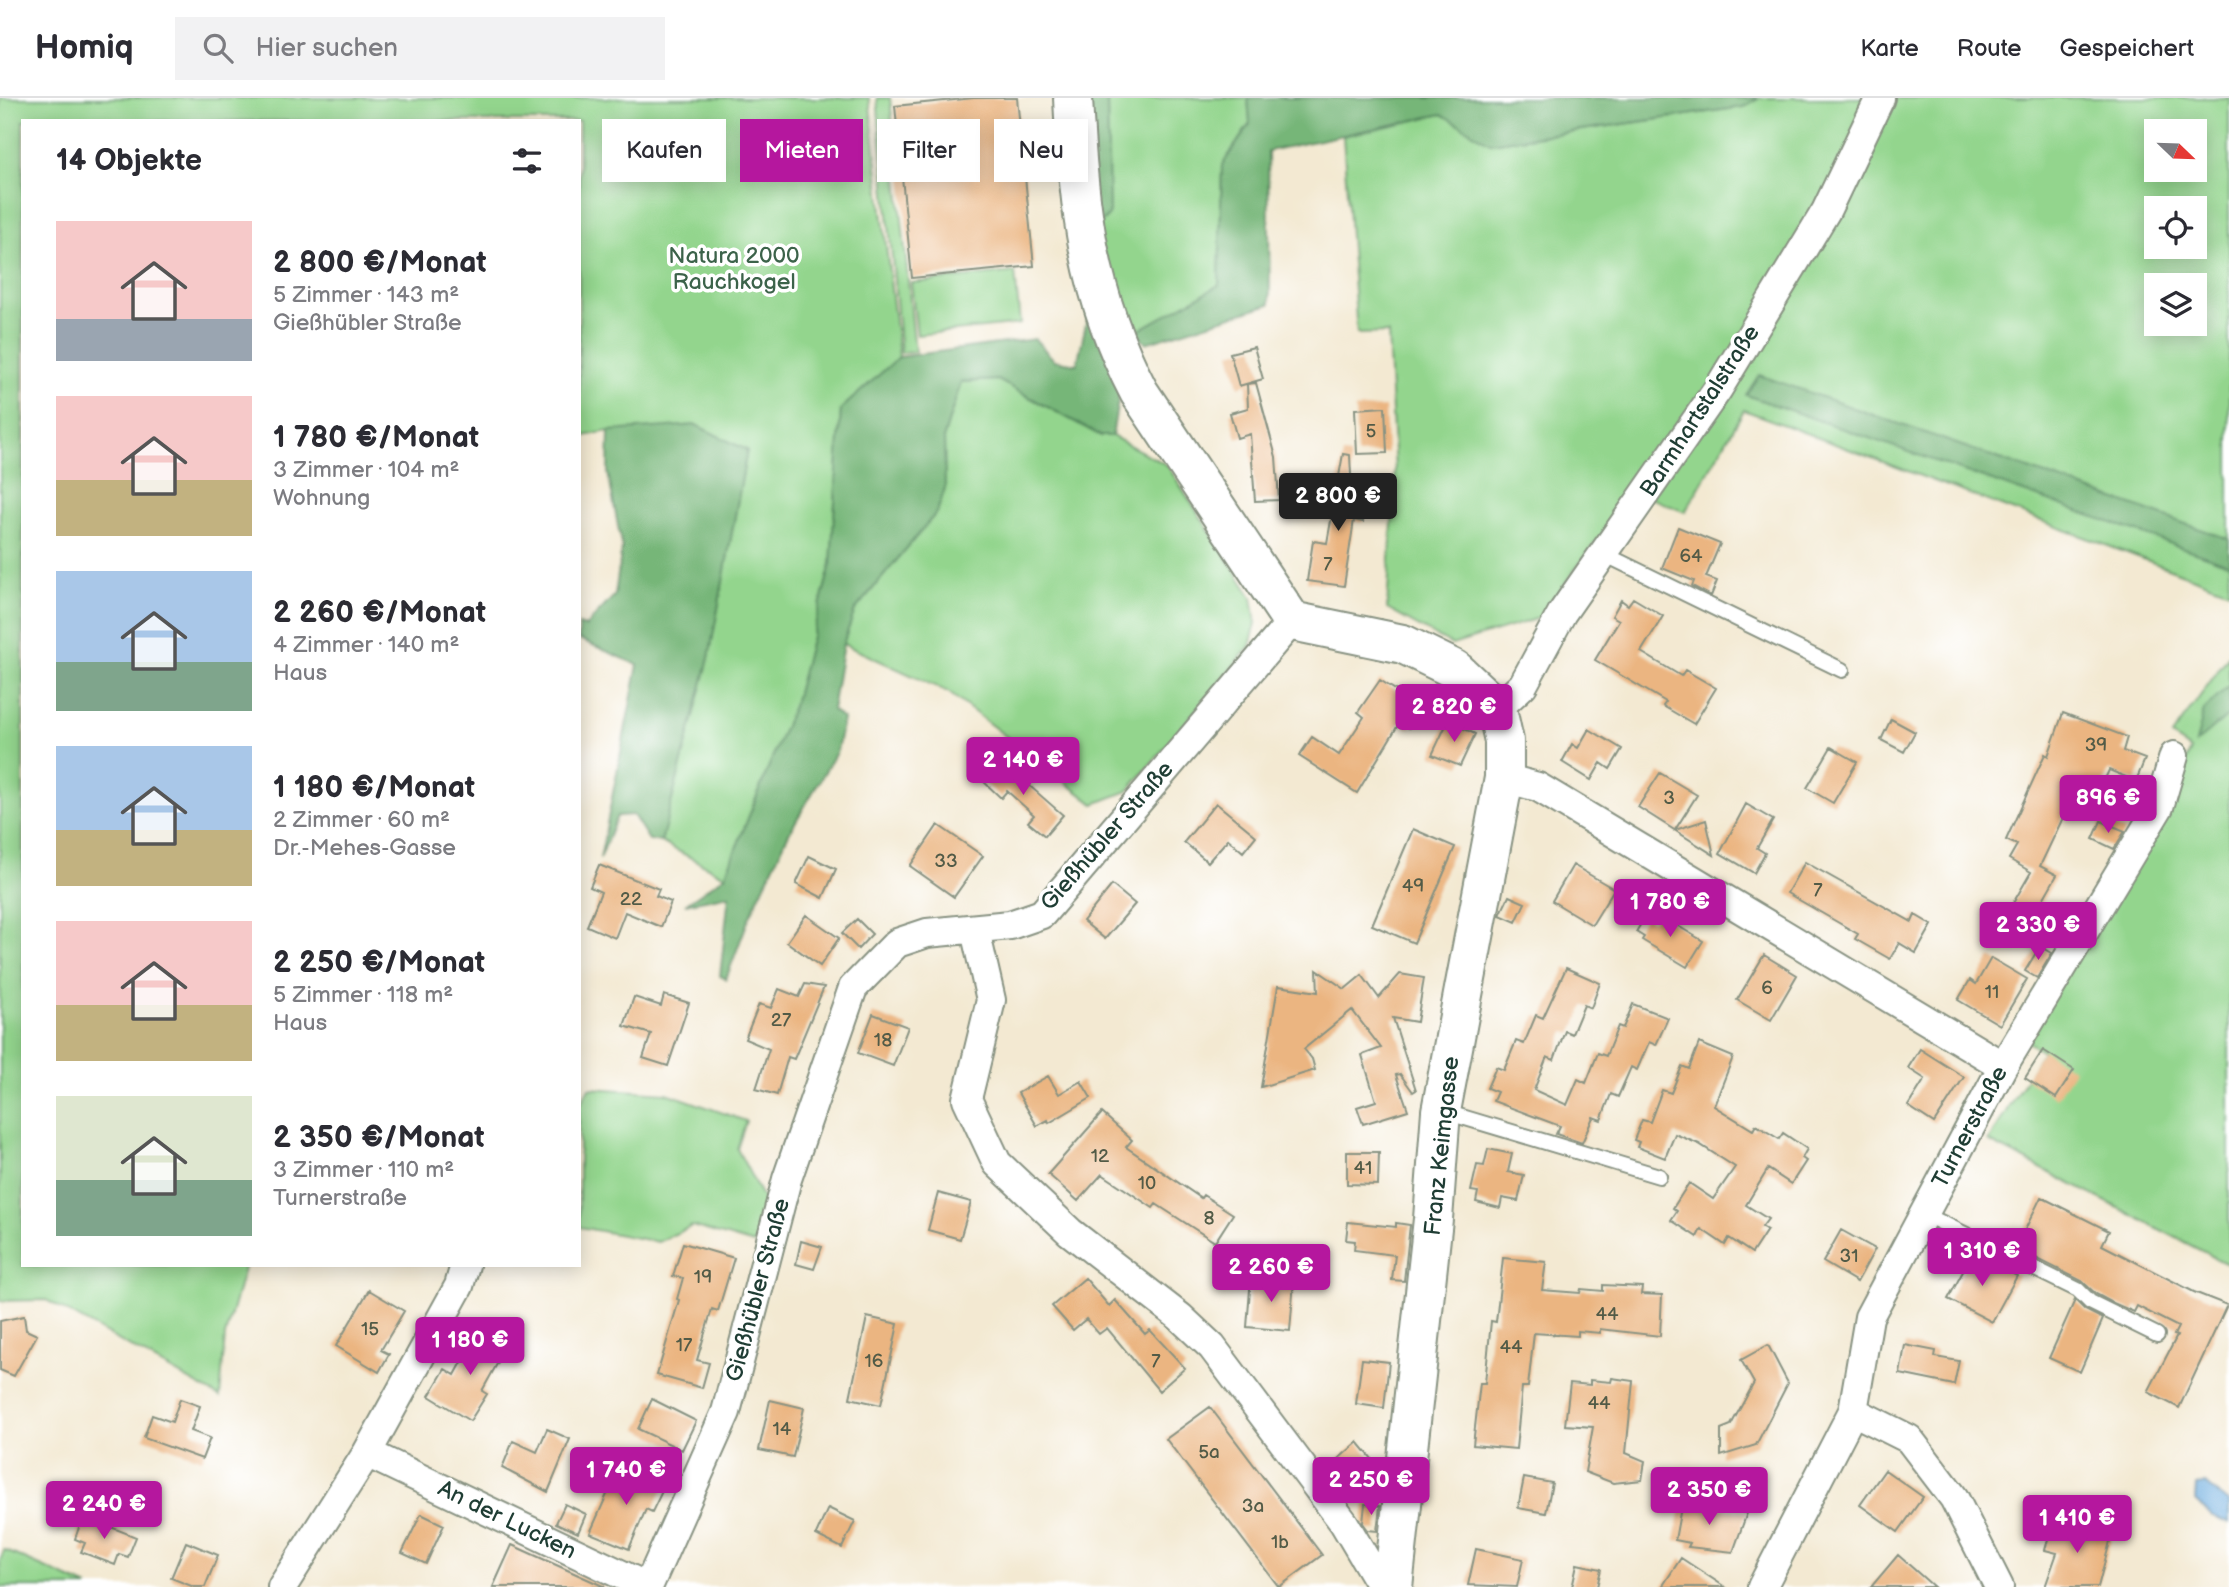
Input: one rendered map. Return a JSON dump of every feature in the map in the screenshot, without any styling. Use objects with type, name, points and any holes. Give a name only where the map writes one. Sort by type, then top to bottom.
[{"type":"main road","points":[[1073,98],[1077,192],[1083,232],[1122,360],[1139,392],[1292,621],[1403,644],[1454,669],[1497,709]]},
{"type":"main road","name":"Franz Keimgasse","points":[[1393,1587],[1433,1219],[1441,1111],[1504,778],[1504,741],[1497,709]]},
{"type":"street","name":"Barmhartstalstraße","points":[[1497,709],[1523,685],[1562,613],[1718,389],[1812,235],[1880,98]]},
{"type":"street","name":"Gießhübler Straße","points":[[647,1587],[726,1412],[787,1179],[853,988],[897,943],[927,933],[1010,925],[1042,914],[1292,621]]},
{"type":"street","name":"Turnerstraße","points":[[1762,1587],[1853,1411],[1869,1317],[2003,1066],[2159,807],[2174,756]]},
{"type":"street","points":[[1504,778],[1538,787],[2003,1066]]},
{"type":"street","points":[[975,930],[991,1000],[967,1098],[997,1163],[1070,1232],[1180,1317],[1212,1347],[1344,1523],[1382,1587]]},
{"type":"street","points":[[282,1587],[367,1453],[459,1286],[464,1267]]},
{"type":"street","points":[[1853,1411],[1909,1439],[1954,1498],[1999,1587]]},
{"type":"street","name":"An der Lucken","points":[[367,1453],[647,1587]]},
{"type":"lane","points":[[1604,554],[1842,670]]},
{"type":"lane","points":[[1441,1111],[1659,1176]]},
{"type":"lane","points":[[1924,1214],[2078,1290],[2090,1303],[2157,1335]]},
{"type":"green space","name":"Natura 2000 Rauchkogel","points":[[0,98],[869,98],[899,357],[841,409],[831,564],[795,701],[725,876],[661,842],[709,658],[747,450],[609,431],[581,437],[581,119],[21,119],[21,1267],[244,1267],[225,1336],[220,1397],[46,1300],[0,1301]]},
{"type":"green space","points":[[877,98],[890,98],[892,119],[879,119]]},
{"type":"green space","points":[[1089,98],[1107,98],[1109,215],[1094,230]]},
{"type":"green space","points":[[1107,98],[1248,98],[1250,123],[1222,165],[1219,285],[1134,333],[1094,230],[1109,215]]},
{"type":"green space","points":[[1248,98],[1759,98],[1743,107],[1490,143],[1442,114],[1268,151],[1270,304],[1146,343],[1134,333],[1219,285],[1222,165],[1250,124]]},
{"type":"green space","points":[[1759,98],[2229,98],[2229,591],[1744,410],[1685,512],[1634,491],[1539,618],[1452,645],[1387,609],[1395,472],[1388,333],[1357,334],[1343,136],[1443,114],[1490,143],[1743,107]]},
{"type":"green space","points":[[885,182],[898,182],[915,352],[901,353]]},
{"type":"green space","points":[[1015,272],[1020,324],[917,335],[911,283]]},
{"type":"green space","points":[[1092,297],[1121,384],[1112,436],[1101,436],[998,380],[961,382],[944,436],[945,488],[937,512],[855,610],[843,644],[832,710],[843,719],[837,751],[789,833],[749,918],[726,979],[720,976],[729,895],[685,904],[725,876],[795,701],[831,564],[841,409],[899,357],[1035,339],[1054,360],[1077,364]]},
{"type":"green space","points":[[1759,375],[2229,539],[2229,564],[1746,395]]},
{"type":"green space","points":[[998,380],[1101,436],[1112,436],[1167,465],[1252,597],[1256,623],[1250,646],[1128,791],[1094,804],[948,692],[843,644],[855,610],[937,512],[945,488],[944,436],[961,382]]},
{"type":"green space","points":[[696,425],[747,450],[709,658],[661,842],[649,840],[633,815],[617,816],[600,859],[638,665],[581,640],[581,626],[585,627],[615,595],[622,547],[608,473],[609,431]]},
{"type":"green space","points":[[2229,655],[2229,1265],[1988,1141],[2043,1051],[2024,1040],[2161,813],[2191,750],[2172,736]]},
{"type":"green space","points":[[2229,686],[2229,715],[2196,743],[2204,710]]},
{"type":"green space","points":[[589,1088],[667,1093],[746,1121],[737,1149],[768,1208],[754,1244],[692,1226],[658,1242],[581,1227],[581,1103]]},
{"type":"green space","points":[[4,1550],[88,1587],[0,1587],[0,1560]]},
{"type":"water","points":[[2206,1484],[2229,1503],[2229,1524],[2211,1516],[2195,1501],[2196,1485]]},
{"type":"building","points":[[974,98],[1017,98],[1019,119],[994,119],[994,182],[1026,182],[1034,266],[912,278],[903,182],[980,182],[980,119],[896,119],[895,106]]},
{"type":"building","points":[[1254,347],[1263,379],[1239,386],[1230,353]]},
{"type":"building","points":[[1256,383],[1276,457],[1279,500],[1255,501],[1250,434],[1237,438],[1230,413],[1248,408],[1247,384]]},
{"type":"building","points":[[1385,407],[1387,453],[1357,454],[1355,409]]},
{"type":"building","points":[[1343,454],[1350,455],[1352,495],[1367,497],[1363,522],[1354,520],[1344,586],[1307,581],[1313,541],[1327,543]]},
{"type":"building","points":[[1678,527],[1720,544],[1706,577],[1717,581],[1711,596],[1692,586],[1694,581],[1662,568]]},
{"type":"building","points":[[1633,598],[1663,616],[1641,652],[1681,676],[1685,670],[1716,688],[1694,724],[1663,706],[1666,702],[1595,660],[1619,620],[1612,616],[1621,600],[1628,605]]},
{"type":"building","points":[[1380,680],[1423,708],[1409,728],[1400,722],[1357,793],[1299,756],[1312,737],[1339,755],[1364,717],[1358,712]]},
{"type":"building","points":[[2063,713],[2127,737],[2123,751],[2145,759],[2136,781],[2109,770],[2089,814],[2069,805],[2040,866],[2057,875],[2029,924],[2008,912],[2031,872],[2009,859],[2017,845],[2006,840],[2045,754],[2048,756]]},
{"type":"building","points":[[1891,719],[1915,732],[1904,752],[1881,740]]},
{"type":"building","points":[[1448,721],[1475,734],[1460,766],[1432,755]]},
{"type":"building","points":[[1589,729],[1622,749],[1610,769],[1601,763],[1591,780],[1562,762],[1572,744],[1578,748]]},
{"type":"building","points":[[1831,747],[1857,762],[1833,803],[1807,788]]},
{"type":"building","points":[[1000,760],[1063,815],[1045,836],[1028,822],[1034,815],[1007,791],[1001,798],[982,780]]},
{"type":"building","points":[[1660,773],[1697,795],[1675,830],[1706,820],[1714,855],[1638,807]]},
{"type":"building","points":[[1216,803],[1256,836],[1243,852],[1228,839],[1208,862],[1184,842]]},
{"type":"building","points":[[1746,804],[1773,820],[1757,848],[1765,853],[1754,873],[1720,853]]},
{"type":"building","points":[[2101,821],[2125,831],[2114,849],[2093,839]]},
{"type":"building","points":[[938,825],[983,856],[954,897],[910,866]]},
{"type":"building","points":[[1413,829],[1455,847],[1414,943],[1372,925]]},
{"type":"building","points":[[809,856],[836,869],[823,898],[796,884]]},
{"type":"building","points":[[1805,862],[1912,922],[1915,915],[1932,925],[1916,953],[1899,943],[1890,959],[1855,939],[1858,934],[1787,893]]},
{"type":"building","points":[[599,865],[659,889],[656,896],[671,902],[661,927],[625,912],[615,938],[587,926],[601,892],[590,887]]},
{"type":"building","points":[[1573,865],[1614,889],[1592,925],[1552,901]]},
{"type":"building","points":[[1112,885],[1135,904],[1105,939],[1083,921]]},
{"type":"building","points":[[1509,896],[1525,903],[1516,922],[1500,915]]},
{"type":"building","points":[[1658,914],[1703,941],[1687,967],[1642,940],[1644,937],[1636,932],[1645,917],[1653,921]]},
{"type":"building","points":[[806,915],[839,938],[820,966],[787,942]]},
{"type":"building","points":[[857,919],[872,934],[858,949],[842,933]]},
{"type":"building","points":[[2040,946],[2052,953],[2037,978],[2025,971]]},
{"type":"building","points":[[1764,955],[1797,975],[1771,1020],[1737,1000]]},
{"type":"building","points":[[1991,958],[2027,979],[2000,1025],[1958,1000],[1970,980],[1976,984]]},
{"type":"building","points":[[1566,968],[1600,983],[1591,1008],[1584,1005],[1572,1034],[1565,1031],[1554,1060],[1547,1057],[1534,1090],[1567,1105],[1578,1079],[1586,1083],[1598,1053],[1606,1056],[1618,1026],[1623,1028],[1633,1004],[1668,1018],[1656,1045],[1649,1042],[1637,1070],[1631,1067],[1618,1097],[1611,1094],[1601,1120],[1593,1117],[1582,1143],[1556,1134],[1560,1126],[1493,1101],[1497,1092],[1487,1088],[1496,1067],[1504,1070],[1516,1041],[1524,1044],[1536,1015],[1543,1018]]},
{"type":"building","points":[[1317,970],[1345,989],[1362,975],[1379,998],[1400,974],[1424,978],[1417,1022],[1393,1018],[1416,1090],[1413,1092],[1400,1074],[1396,1075],[1408,1110],[1363,1124],[1357,1107],[1376,1101],[1362,1055],[1381,1048],[1352,1010],[1304,1049],[1312,1059],[1315,1070],[1261,1087],[1278,986],[1318,992]]},
{"type":"building","points":[[805,984],[824,987],[794,1059],[788,1057],[777,1095],[756,1089],[769,1049],[745,1039],[759,1004],[771,1008],[779,989],[799,997]]},
{"type":"building","points":[[664,995],[689,1003],[668,1066],[643,1058],[651,1034],[624,1026],[634,997],[661,1006]]},
{"type":"building","points":[[873,1014],[908,1027],[893,1066],[858,1053]]},
{"type":"building","points":[[1699,1043],[1733,1057],[1714,1106],[1753,1130],[1756,1125],[1779,1139],[1783,1133],[1807,1149],[1802,1158],[1806,1161],[1791,1184],[1768,1169],[1746,1205],[1768,1219],[1762,1227],[1767,1230],[1752,1253],[1729,1238],[1725,1245],[1701,1229],[1697,1237],[1671,1220],[1677,1211],[1673,1208],[1689,1183],[1713,1199],[1735,1167],[1699,1144],[1675,1134],[1665,1158],[1637,1147],[1639,1142],[1634,1140],[1642,1120],[1650,1122],[1662,1090],[1671,1093],[1682,1066],[1689,1069]]},
{"type":"building","points":[[1920,1049],[1964,1077],[1934,1123],[1908,1106],[1925,1079],[1908,1068]]},
{"type":"building","points":[[2043,1050],[2074,1070],[2056,1098],[2025,1078]]},
{"type":"building","points":[[1048,1076],[1059,1094],[1081,1081],[1091,1098],[1049,1123],[1048,1120],[1037,1126],[1018,1093]]},
{"type":"building","points":[[1102,1113],[1132,1140],[1126,1147],[1201,1198],[1203,1195],[1233,1214],[1215,1242],[1156,1204],[1153,1208],[1102,1174],[1078,1201],[1048,1174]]},
{"type":"building","points":[[1488,1149],[1512,1154],[1508,1172],[1524,1175],[1518,1201],[1502,1198],[1500,1208],[1476,1202],[1478,1192],[1471,1191],[1477,1165],[1484,1166]]},
{"type":"building","points":[[1347,1152],[1379,1152],[1378,1185],[1347,1184]]},
{"type":"building","points":[[938,1193],[971,1202],[960,1239],[928,1230]]},
{"type":"building","points":[[2041,1197],[2109,1231],[2102,1245],[2194,1292],[2227,1305],[2179,1408],[2148,1392],[2177,1336],[2174,1335],[2178,1327],[2137,1306],[2134,1312],[2111,1302],[2096,1294],[2082,1281],[2016,1248]]},
{"type":"building","points":[[1348,1222],[1396,1227],[1396,1223],[1410,1225],[1404,1281],[1392,1280],[1395,1255],[1354,1250],[1355,1241],[1346,1240]]},
{"type":"building","points":[[1841,1230],[1875,1249],[1857,1282],[1823,1262]]},
{"type":"building","points":[[801,1241],[822,1247],[814,1269],[796,1264]]},
{"type":"building","points":[[683,1243],[734,1258],[718,1311],[712,1309],[697,1360],[709,1363],[702,1388],[657,1375],[679,1300],[677,1299],[683,1278],[673,1276]]},
{"type":"building","points":[[1973,1253],[2017,1276],[1992,1322],[1948,1299]]},
{"type":"building","points":[[1503,1258],[1546,1262],[1542,1290],[1580,1293],[1581,1289],[1603,1291],[1603,1285],[1642,1287],[1641,1294],[1662,1295],[1660,1336],[1600,1329],[1600,1333],[1578,1331],[1578,1336],[1534,1333],[1528,1387],[1522,1387],[1516,1449],[1473,1445],[1480,1383],[1485,1383],[1491,1321],[1496,1322]]},
{"type":"building","points":[[1251,1277],[1294,1281],[1290,1331],[1247,1327]]},
{"type":"building","points":[[1085,1278],[1109,1306],[1115,1300],[1145,1334],[1150,1330],[1185,1368],[1159,1391],[1107,1328],[1099,1334],[1086,1319],[1073,1330],[1052,1306]]},
{"type":"building","points":[[369,1290],[404,1311],[381,1350],[389,1354],[379,1372],[336,1346]]},
{"type":"building","points":[[2075,1300],[2085,1310],[2103,1319],[2080,1372],[2049,1358]]},
{"type":"building","points":[[24,1316],[26,1330],[37,1335],[14,1376],[0,1370],[0,1321]]},
{"type":"building","points":[[867,1317],[898,1324],[881,1405],[850,1398]]},
{"type":"building","points":[[479,1331],[507,1346],[482,1391],[487,1394],[470,1421],[429,1396],[445,1369],[455,1375]]},
{"type":"building","points":[[1768,1345],[1788,1383],[1756,1445],[1721,1456],[1721,1429],[1731,1425],[1754,1383],[1741,1360]]},
{"type":"building","points":[[1905,1345],[1936,1351],[1935,1357],[1959,1361],[1954,1385],[1900,1374]]},
{"type":"building","points":[[1362,1359],[1389,1362],[1384,1408],[1356,1404]]},
{"type":"building","points":[[1612,1378],[1633,1381],[1626,1453],[1645,1461],[1642,1480],[1613,1483],[1585,1472],[1593,1427],[1565,1425],[1570,1383],[1590,1385],[1590,1380],[1611,1382]]},
{"type":"building","points":[[180,1399],[200,1406],[191,1431],[210,1438],[202,1459],[144,1438],[152,1415],[172,1422]]},
{"type":"building","points":[[652,1399],[696,1421],[682,1450],[638,1429]]},
{"type":"building","points":[[770,1400],[804,1408],[793,1457],[759,1450]]},
{"type":"building","points":[[1210,1407],[1322,1555],[1279,1587],[1166,1439]]},
{"type":"building","points":[[547,1429],[570,1439],[548,1492],[502,1468],[513,1441],[537,1452]]},
{"type":"building","points":[[1358,1442],[1383,1472],[1352,1496],[1329,1467]]},
{"type":"building","points":[[620,1465],[665,1485],[652,1512],[646,1509],[629,1549],[590,1533]]},
{"type":"building","points":[[1885,1470],[1923,1497],[1898,1532],[1860,1505]]},
{"type":"building","points":[[1524,1478],[1552,1483],[1546,1513],[1518,1508]]},
{"type":"building","points":[[1682,1502],[1747,1513],[1733,1552],[1688,1547],[1690,1543],[1675,1540]]},
{"type":"building","points":[[565,1504],[586,1514],[578,1533],[556,1523]]},
{"type":"building","points":[[1365,1504],[1380,1506],[1377,1531],[1368,1530],[1363,1523]]},
{"type":"building","points":[[828,1508],[855,1521],[842,1548],[816,1535]]},
{"type":"building","points":[[421,1514],[444,1525],[426,1564],[402,1553]]},
{"type":"building","points":[[83,1516],[136,1537],[128,1557],[119,1554],[115,1565],[81,1552],[85,1543],[75,1539]]},
{"type":"building","points":[[2054,1518],[2112,1534],[2098,1587],[2045,1587],[2057,1553],[2045,1550]]},
{"type":"building","points":[[186,1542],[218,1555],[205,1587],[194,1587],[171,1578]]},
{"type":"building","points":[[512,1545],[605,1587],[493,1587]]},
{"type":"building","points":[[1476,1549],[1523,1559],[1517,1587],[1468,1585]]},
{"type":"building","points":[[1898,1555],[1934,1587],[1871,1587]]},
{"type":"building","points":[[1681,1558],[1725,1587],[1662,1587]]},
{"type":"building","points":[[1577,1564],[1601,1569],[1597,1587],[1572,1587]]}]
